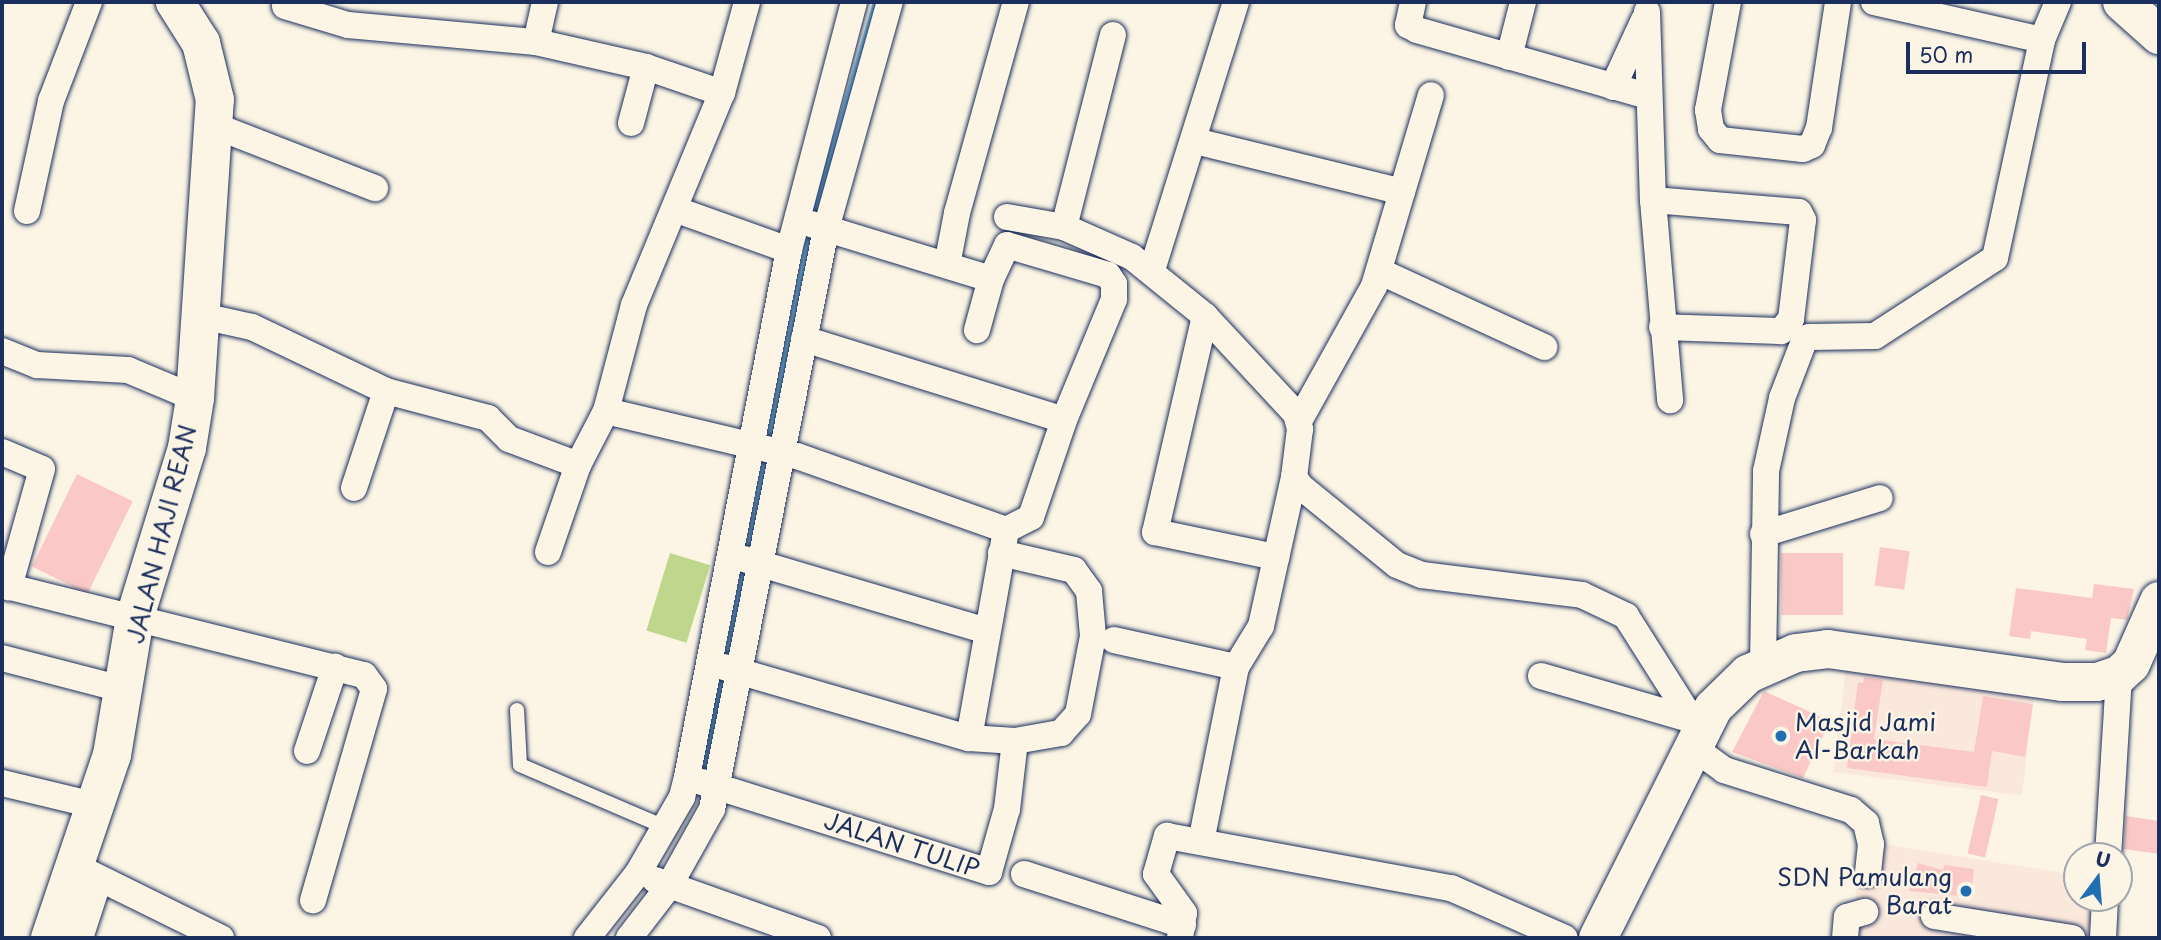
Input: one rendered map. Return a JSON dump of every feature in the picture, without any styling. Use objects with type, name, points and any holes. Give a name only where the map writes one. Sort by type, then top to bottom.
[{"type":"street","points":[[27,211],[51,101],[89,2]]},
{"type":"street","name":"JALAN HAJI REAN","points":[[50,938],[87,873],[98,806],[126,690],[123,614],[187,448],[195,398],[213,125],[210,70],[201,43],[175,2]]},
{"type":"street","points":[[536,43],[545,2]]},
{"type":"street","points":[[548,552],[578,465],[606,411],[634,305],[677,210],[722,93],[747,2]]},
{"type":"street","points":[[767,450],[804,339],[811,224],[854,2]]},
{"type":"street","points":[[629,938],[669,886],[707,822],[702,782],[767,450],[789,250],[811,224],[890,2]]},
{"type":"street","points":[[947,265],[957,213],[1017,2]]},
{"type":"street","points":[[1152,270],[1195,141],[1236,2]]},
{"type":"street","points":[[1413,2],[1408,24],[1509,57],[1647,96]]},
{"type":"street","points":[[1509,57],[1524,2]]},
{"type":"street","points":[[1728,2],[1708,110],[1711,129],[1720,140],[1802,149],[1812,145],[1819,128],[1838,2]]},
{"type":"street","points":[[1874,2],[2042,40]]},
{"type":"street","points":[[1763,666],[1763,534],[1769,459],[1782,398],[1804,341],[1809,337],[1875,335],[1998,253],[2042,40],[2058,2]]},
{"type":"street","points":[[2122,2],[2159,35]]},
{"type":"street","points":[[282,3],[348,25],[536,43],[646,67],[722,93]]},
{"type":"street","points":[[1614,88],[1648,7]]},
{"type":"street","points":[[1648,7],[1647,96],[1662,327],[1670,400]]},
{"type":"street","points":[[1064,227],[1113,35]]},
{"type":"street","points":[[631,123],[646,67]]},
{"type":"street","points":[[1201,842],[1236,667],[1261,626],[1294,477],[1299,421],[1378,271],[1431,94]]},
{"type":"street","points":[[213,125],[375,188]]},
{"type":"street","points":[[1195,141],[1402,192]]},
{"type":"street","points":[[1653,201],[1798,212],[1803,220],[1791,319],[1781,331],[1662,327]]},
{"type":"street","points":[[677,210],[789,250]]},
{"type":"street","points":[[1016,245],[1014,218],[1064,227],[1152,270],[1205,316],[1299,421]]},
{"type":"street","points":[[811,224],[990,279]]},
{"type":"street","points":[[969,738],[1004,541],[1031,517],[1064,420],[1114,299],[1114,284],[1108,275],[1016,245],[1006,245],[990,279],[977,330]]},
{"type":"street","points":[[1378,271],[1544,347]]},
{"type":"street","points":[[202,316],[252,327],[386,391],[488,418],[509,439],[578,465]]},
{"type":"street","points":[[1205,316],[1155,532],[1276,557]]},
{"type":"street","points":[[804,339],[1064,420]]},
{"type":"street","points":[[2,351],[37,365],[128,370],[195,398]]},
{"type":"street","points":[[354,488],[386,391]]},
{"type":"street","points":[[606,411],[767,450],[1074,570],[1089,591],[1093,636],[1078,714],[1061,733],[1014,741],[969,738],[725,667]]},
{"type":"street","points":[[2,452],[42,469],[6,586],[364,675],[374,689],[313,900]]},
{"type":"street","points":[[1294,477],[1382,554],[1422,575],[1558,591],[1615,607],[1637,630],[1695,734],[1724,770],[1851,810],[1866,823],[1871,844],[1868,874]]},
{"type":"street","points":[[1763,534],[1880,498]]},
{"type":"street","points":[[746,559],[987,631]]},
{"type":"street","points":[[1598,938],[1695,734],[1725,692],[1763,666],[1796,653],[1828,649],[2062,682],[2096,682],[2119,674],[2131,664],[2159,601]]},
{"type":"street","points":[[1114,640],[1236,667]]},
{"type":"street","points":[[2,658],[126,690]]},
{"type":"street","points":[[307,751],[335,667]]},
{"type":"street","points":[[2109,842],[2119,674]]},
{"type":"street","points":[[1541,676],[1695,734]]},
{"type":"street","name":"JALAN TULIP","points":[[702,782],[989,872],[1007,809],[1014,741]]},
{"type":"street","points":[[587,938],[638,873],[665,827],[702,782]]},
{"type":"street","points":[[2,783],[98,806]]},
{"type":"street","points":[[1024,874],[1181,931],[1184,913],[1159,879],[1157,869],[1167,836],[1451,888],[1565,938]]},
{"type":"street","points":[[80,938],[87,873],[220,938]]},
{"type":"street","points":[[638,873],[818,938]]},
{"type":"street","points":[[1845,938],[1847,917],[1865,912]]},
{"type":"street","points":[[2103,938],[2104,912]]},
{"type":"street","points":[[1934,916],[2072,938]]},
{"type":"lane","points":[[517,710],[520,765],[665,827]]},
{"type":"shaded area","points":[[1846,669],[2035,692],[2022,795],[1833,772]]},
{"type":"shaded area","name":"SDN Pamulang Barat","points":[[1864,841],[2063,873],[2063,912],[2091,912],[2093,938],[1849,938]]},
{"type":"green space","points":[[670,553],[710,565],[686,643],[646,630]]},
{"type":"building","points":[[77,474],[133,501],[88,594],[32,567]]},
{"type":"building","points":[[1880,547],[1910,551],[1904,590],[1875,586]]},
{"type":"building","points":[[1781,553],[1843,553],[1843,615],[1781,615]]},
{"type":"building","points":[[2094,584],[2134,589],[2127,620],[2111,618],[2106,653],[2085,650],[2087,639],[2031,631],[2030,639],[2009,636],[2016,588],[2092,598]]},
{"type":"building","points":[[1864,677],[1883,680],[1874,739],[1974,752],[1983,696],[2033,704],[2025,757],[1992,751],[1987,787],[1847,768],[1858,682],[1863,683]]},
{"type":"building","name":"Masjid Jami Al-Barkah","points":[[1764,691],[1830,721],[1803,778],[1732,752]]},
{"type":"building","points":[[1981,795],[1999,799],[1985,858],[1968,853]]},
{"type":"building","points":[[2126,816],[2159,821],[2159,854],[2133,850],[2133,842],[2124,842]]},
{"type":"building","points":[[1918,863],[1943,870],[1944,865],[1974,869],[1971,897],[1909,891]]},
{"type":"waterway","points":[[812,218],[876,2]]},
{"type":"waterway","points":[[726,661],[810,230]]},
{"type":"waterway","points":[[701,778],[723,673]]},
{"type":"place","name":"Masjid Jami Al-Barkah","points":[[1781,736]]},
{"type":"place","name":"SDN Pamulang Barat","points":[[1966,891]]}]
